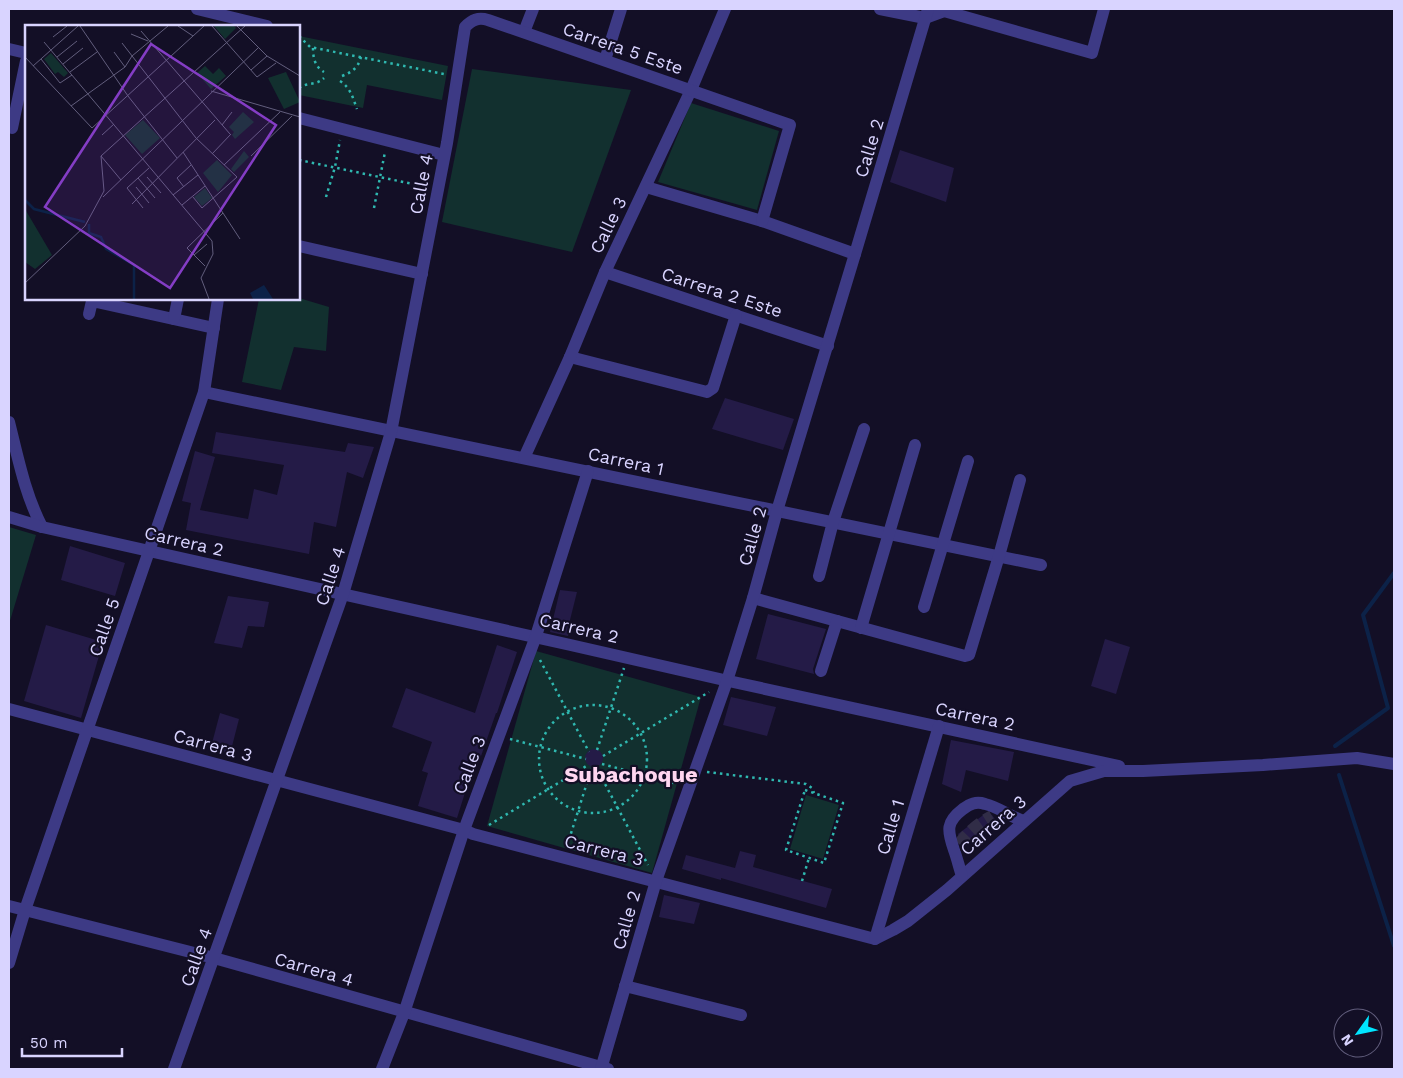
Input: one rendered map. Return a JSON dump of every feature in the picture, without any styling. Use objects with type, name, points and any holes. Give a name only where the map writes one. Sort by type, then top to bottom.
[{"type":"street","points":[[197,9],[263,25]]},
{"type":"street","points":[[524,32],[533,9]]},
{"type":"street","points":[[605,60],[621,9]]},
{"type":"street","name":"Calle 3","points":[[524,458],[570,357],[605,272],[691,90],[725,9]]},
{"type":"street","points":[[880,9],[927,14],[944,11],[1092,53],[1104,9]]},
{"type":"street","name":"Calle 2","points":[[604,1069],[656,881],[728,681],[777,510],[856,254],[927,14]]},
{"type":"street","name":"Carrera 5 Este","points":[[454,76],[465,28],[471,20],[482,18],[790,125],[762,221]]},
{"type":"street","points":[[9,49],[25,54]]},
{"type":"street","points":[[12,128],[25,66]]},
{"type":"street","name":"Calle 4","points":[[174,1069],[343,594],[391,432],[438,189],[454,76]]},
{"type":"street","points":[[300,118],[444,155]]},
{"type":"street","points":[[646,187],[762,221],[856,254]]},
{"type":"street","points":[[300,246],[422,274]]},
{"type":"street","name":"Carrera 2 Este","points":[[605,272],[828,346]]},
{"type":"street","points":[[174,319],[178,300]]},
{"type":"street","name":"Calle 5","points":[[9,963],[24,910],[204,392],[218,300]]},
{"type":"street","points":[[89,314],[92,301],[214,328]]},
{"type":"street","points":[[570,357],[707,392],[713,388],[736,315]]},
{"type":"street","name":"Carrera 1","points":[[204,392],[1041,565]]},
{"type":"street","points":[[9,422],[12,447],[34,510],[42,527]]},
{"type":"street","points":[[819,576],[833,522],[864,429]]},
{"type":"street","points":[[861,628],[915,445]]},
{"type":"street","points":[[924,607],[968,461]]},
{"type":"street","name":"Calle 3","points":[[382,1069],[468,832],[499,736],[535,641],[588,471]]},
{"type":"street","points":[[753,598],[965,656],[969,655],[1020,480]]},
{"type":"street","name":"Carrera 2","points":[[9,517],[42,527],[343,594],[535,641],[627,657],[728,681],[1143,771]]},
{"type":"street","points":[[821,671],[837,621]]},
{"type":"street","name":"Carrera 3","points":[[9,709],[875,939],[908,920],[947,890],[1070,782],[1104,770],[1143,771]]},
{"type":"street","name":"Calle 1","points":[[875,939],[939,726]]},
{"type":"street","points":[[1070,782],[1075,771],[1075,756]]},
{"type":"street","points":[[1143,771],[1357,758],[1394,764]]},
{"type":"street","points":[[962,876],[957,847],[949,836],[948,828],[954,816],[977,802],[994,807],[998,814],[1024,821]]},
{"type":"street","name":"Carrera 4","points":[[9,906],[214,958],[604,1069]]},
{"type":"street","points":[[626,986],[741,1015]]},
{"type":"path","points":[[300,37],[313,48],[454,76]]},
{"type":"path","points":[[313,48],[313,56],[316,63],[324,72]]},
{"type":"path","points":[[342,76],[357,67],[361,58]]},
{"type":"path","points":[[300,88],[307,84],[315,84],[324,78]]},
{"type":"path","points":[[340,81],[349,89],[357,109]]},
{"type":"path","points":[[326,197],[335,167],[342,128]]},
{"type":"path","points":[[374,208],[387,140]]},
{"type":"path","points":[[300,160],[438,189]]},
{"type":"path","points":[[535,641],[567,711],[589,752]]},
{"type":"path","points":[[597,750],[627,657]]},
{"type":"path","points":[[603,756],[728,681]]},
{"type":"path","points":[[589,705],[611,708],[628,718],[641,733],[646,746],[648,761],[645,776],[639,789],[630,800],[618,808],[605,813],[591,814],[578,812],[561,803],[548,789],[541,776],[539,762],[540,747],[546,733],[555,720],[567,711],[589,705]]},
{"type":"path","points":[[499,736],[586,760]]},
{"type":"path","points":[[602,764],[689,787]]},
{"type":"path","points":[[468,832],[590,766],[578,812],[563,857]]},
{"type":"path","points":[[596,767],[656,881]]},
{"type":"path","points":[[703,771],[806,784],[812,788],[814,793]]},
{"type":"path","points":[[805,790],[843,803],[824,863],[809,858],[786,850],[805,790]]},
{"type":"path","points":[[802,881],[809,858]]},
{"type":"green space","points":[[300,36],[448,66],[442,100],[367,85],[363,108],[300,95]]},
{"type":"green space","points":[[472,69],[631,90],[572,252],[442,222]]},
{"type":"green space","points":[[691,103],[779,131],[757,210],[658,182]]},
{"type":"green space","points":[[300,298],[329,307],[326,351],[294,347],[281,390],[242,382],[259,300],[300,300]]},
{"type":"green space","points":[[9,527],[36,535],[9,624]]},
{"type":"green space","points":[[536,651],[701,697],[652,873],[487,826]]},
{"type":"green space","points":[[806,795],[839,805],[823,859],[790,849]]},
{"type":"building","points":[[900,150],[954,168],[946,202],[890,182]]},
{"type":"building","points":[[725,398],[794,419],[783,450],[712,429]]},
{"type":"building","points":[[216,432],[345,452],[348,443],[374,447],[363,478],[347,472],[336,527],[314,522],[309,554],[186,530],[191,503],[182,501],[195,451],[215,457],[200,510],[248,519],[254,489],[277,495],[284,465],[212,453]]},
{"type":"building","points":[[70,546],[125,563],[115,596],[61,580]]},
{"type":"building","points":[[560,590],[577,592],[568,628],[571,628],[568,636],[550,632]]},
{"type":"building","points":[[228,596],[269,602],[264,627],[248,626],[242,648],[214,643]]},
{"type":"building","points":[[768,614],[826,629],[813,669],[814,674],[756,659]]},
{"type":"building","points":[[46,625],[103,642],[81,718],[24,701]]},
{"type":"building","points":[[1105,639],[1130,647],[1116,694],[1091,686]]},
{"type":"building","points":[[497,645],[517,652],[480,759],[476,758],[457,818],[418,806],[428,773],[422,771],[432,742],[392,727],[406,688],[475,713]]},
{"type":"building","points":[[731,697],[776,707],[767,736],[723,725]]},
{"type":"building","points":[[220,713],[239,719],[230,754],[211,747]]},
{"type":"building","points":[[951,740],[1014,752],[1008,781],[966,770],[961,792],[942,784]]},
{"type":"building","points":[[594,749],[600,752],[603,758],[600,764],[594,767],[588,764],[585,758],[588,752]]},
{"type":"building","points":[[986,813],[992,815],[997,822],[963,848],[958,834]]},
{"type":"building","points":[[740,851],[756,855],[753,867],[832,889],[826,908],[721,878],[721,880],[682,869],[686,855],[735,868]]},
{"type":"building","points":[[664,895],[700,903],[694,924],[659,917]]},
{"type":"waterway","points":[[1335,746],[1388,708],[1363,615],[1394,573]]},
{"type":"waterway","points":[[1339,775],[1394,946]]},
{"type":"tunnel","points":[[959,844],[974,828],[992,816]]},
{"type":"district","name":"Subachoque","points":[[631,774]]}]
